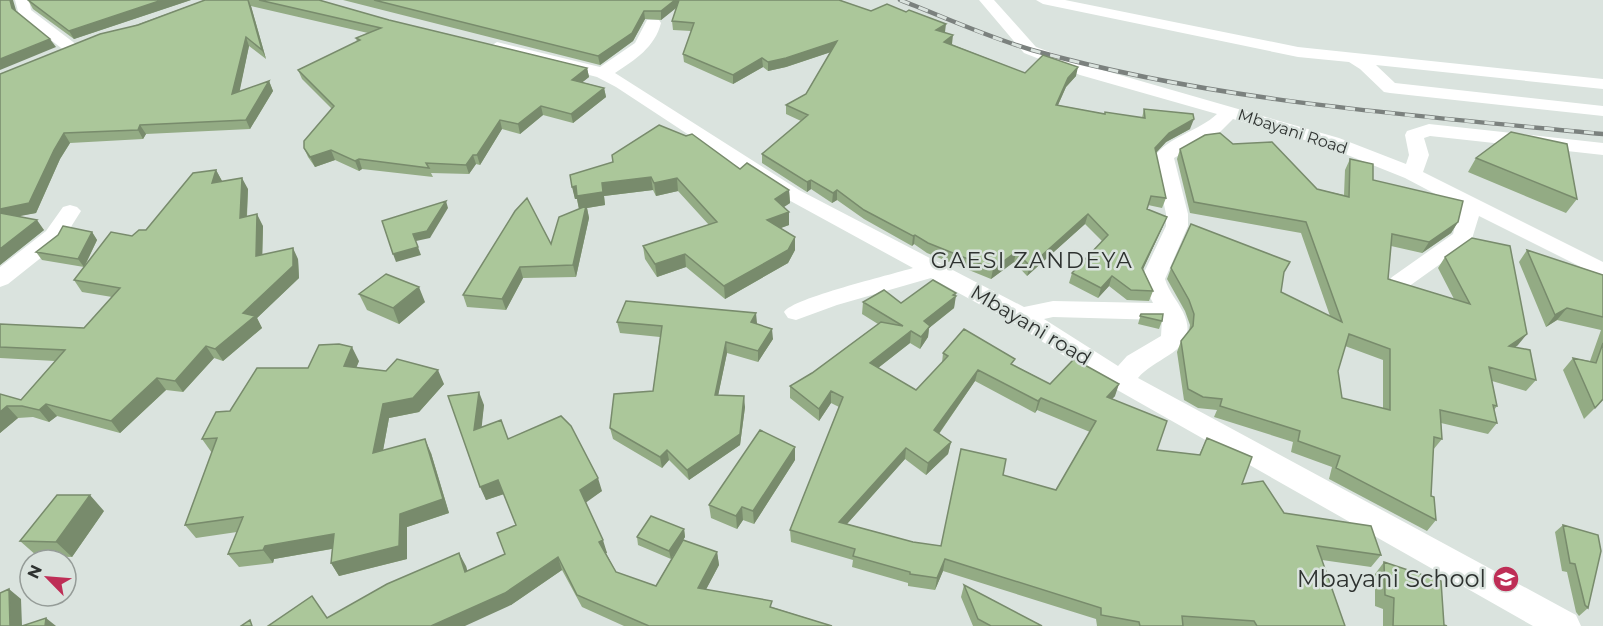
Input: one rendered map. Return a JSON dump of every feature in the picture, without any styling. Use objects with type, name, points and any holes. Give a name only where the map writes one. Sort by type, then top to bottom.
[{"type":"street","points":[[22,0],[24,12],[71,48]]},
{"type":"street","name":"Mbayani Road","points":[[986,0],[1030,50],[1086,71],[1332,142],[1412,174],[1603,271]]},
{"type":"street","points":[[1043,0],[1298,52],[1603,84]]},
{"type":"street","points":[[603,74],[637,48],[648,36],[653,23]]},
{"type":"street","points":[[51,57],[89,41]]},
{"type":"street","name":"Mbayani road","points":[[479,43],[556,60],[603,74],[637,92],[792,194],[1021,316],[1121,380],[1564,626]]},
{"type":"street","points":[[1348,56],[1366,65],[1390,88],[1603,111]]},
{"type":"street","points":[[1121,380],[1136,363],[1173,341],[1177,327],[1176,319],[1160,298],[1154,279],[1177,226],[1177,214],[1164,157],[1170,151],[1212,129],[1230,112]]},
{"type":"street","points":[[1412,174],[1419,155],[1414,135],[1429,130],[1603,149]]},
{"type":"street","points":[[1400,282],[1463,237],[1471,204]]},
{"type":"street","points":[[0,279],[54,236],[70,211]]},
{"type":"street","points":[[796,312],[830,299],[878,287],[933,268]]},
{"type":"street","points":[[1021,316],[1053,309],[1171,312]]},
{"type":"building","points":[[0,0],[10,0],[12,8],[50,39],[0,59]]},
{"type":"building","points":[[28,0],[162,0],[69,31]]},
{"type":"building","points":[[205,0],[248,0],[262,50],[246,37],[232,94],[269,81],[246,120],[140,125],[138,130],[64,133],[29,203],[0,209],[0,74],[100,34],[138,25]]},
{"type":"building","points":[[259,0],[319,0],[389,20],[587,68],[572,80],[604,88],[571,114],[541,106],[518,124],[500,120],[477,155],[473,155],[466,165],[426,163],[429,168],[359,159],[355,161],[331,150],[310,157],[304,148],[304,141],[334,106],[298,70],[360,40],[356,38],[381,28]]},
{"type":"building","points":[[374,0],[675,0],[661,11],[644,11],[632,33],[598,56]]},
{"type":"building","points":[[679,0],[839,0],[871,11],[887,4],[946,24],[936,30],[953,35],[944,42],[1025,73],[1043,55],[1078,67],[1068,78],[1056,105],[1105,114],[1105,112],[1145,118],[1144,109],[1193,114],[1194,119],[1169,133],[1155,148],[1166,198],[1151,196],[1147,209],[1167,217],[1142,268],[1153,291],[1131,290],[1112,276],[1101,288],[1072,273],[1108,235],[1088,214],[1030,266],[1016,252],[993,269],[913,236],[864,210],[837,190],[833,193],[811,180],[807,182],[762,154],[808,115],[786,105],[806,94],[837,41],[786,58],[768,62],[762,58],[733,75],[683,54],[694,23],[672,21]]},
{"type":"building","points":[[659,125],[686,136],[692,134],[740,169],[747,163],[789,190],[775,199],[789,212],[767,220],[795,237],[788,250],[724,286],[685,254],[655,264],[643,246],[717,222],[677,178],[654,183],[651,177],[602,183],[603,192],[577,196],[576,186],[572,187],[570,175],[613,162],[612,155]]},
{"type":"building","points":[[1511,132],[1567,144],[1577,199],[1476,158]]},
{"type":"building","points":[[1220,133],[1233,144],[1272,142],[1317,189],[1349,197],[1350,159],[1373,164],[1373,180],[1463,201],[1458,222],[1429,242],[1392,234],[1388,279],[1470,304],[1445,257],[1472,238],[1510,246],[1527,334],[1509,346],[1530,350],[1536,380],[1489,367],[1497,406],[1493,405],[1497,423],[1440,410],[1442,439],[1434,437],[1431,496],[1434,497],[1436,520],[1336,468],[1340,456],[1298,441],[1300,431],[1220,406],[1222,399],[1203,397],[1188,389],[1181,341],[1193,326],[1194,314],[1171,268],[1191,224],[1290,262],[1284,272],[1281,292],[1342,322],[1306,222],[1194,202],[1180,149],[1205,135]],"holes":[[[1349,334],[1390,349],[1390,410],[1342,398],[1338,371]]]},
{"type":"building","points":[[216,170],[212,183],[242,178],[240,218],[257,214],[256,256],[293,248],[293,266],[243,313],[255,316],[215,349],[206,346],[175,381],[157,378],[111,421],[46,404],[39,410],[22,406],[7,406],[0,412],[0,394],[21,400],[65,350],[0,347],[0,324],[84,328],[120,288],[74,280],[111,232],[132,236],[139,230],[146,230],[193,173]]},
{"type":"building","points":[[527,198],[551,244],[559,217],[586,206],[573,265],[520,267],[502,299],[463,295],[515,211]]},
{"type":"building","points":[[446,201],[427,231],[413,234],[418,247],[393,254],[382,221]]},
{"type":"building","points":[[0,213],[37,220],[0,249]]},
{"type":"building","points":[[63,226],[92,232],[78,259],[36,252],[58,235]]},
{"type":"building","points":[[1527,250],[1603,275],[1603,317],[1567,308],[1555,315]]},
{"type":"building","points":[[386,274],[419,287],[393,308],[359,294]]},
{"type":"building","points":[[933,280],[956,293],[953,295],[956,296],[924,321],[930,326],[921,337],[911,331],[870,363],[916,390],[948,356],[943,353],[964,329],[1015,359],[1011,364],[1050,384],[1074,359],[1119,384],[1107,397],[1167,421],[1157,450],[1200,455],[1207,438],[1252,457],[1242,484],[1263,481],[1284,513],[1371,526],[1381,555],[1317,546],[1345,626],[1257,626],[1254,621],[1182,616],[1183,626],[1140,626],[1139,622],[1101,615],[1101,608],[945,559],[937,578],[910,574],[910,572],[853,556],[855,549],[790,530],[843,397],[831,391],[819,409],[790,386],[812,373],[881,322],[903,326],[863,302],[884,290],[901,303]],"holes":[[[978,370],[1038,401],[1041,398],[1096,421],[1056,490],[1003,475],[1006,459],[961,449],[941,546],[913,542],[839,522],[906,448],[928,463],[951,442],[934,430]]]},
{"type":"building","points":[[626,301],[756,313],[751,322],[772,329],[758,351],[726,342],[715,395],[744,396],[740,434],[687,470],[667,450],[660,457],[610,428],[614,394],[653,391],[662,326],[617,322]]},
{"type":"building","points":[[1141,314],[1163,314],[1162,321],[1140,316]]},
{"type":"building","points":[[1603,343],[1603,399],[1595,408],[1573,358],[1596,363]]},
{"type":"building","points":[[339,344],[352,347],[344,366],[386,371],[397,359],[438,370],[413,398],[383,404],[373,453],[425,439],[443,499],[400,514],[399,546],[331,563],[334,534],[265,546],[263,550],[228,554],[243,517],[185,525],[217,438],[202,439],[216,412],[230,411],[257,368],[308,368],[319,345]]},
{"type":"building","points":[[479,392],[474,430],[501,420],[508,439],[561,416],[571,426],[598,478],[580,490],[603,540],[599,542],[616,572],[656,586],[683,540],[717,552],[698,588],[772,601],[770,607],[832,626],[649,626],[577,595],[558,557],[505,593],[431,626],[268,626],[312,596],[327,618],[387,584],[459,553],[465,572],[505,554],[497,533],[516,525],[498,480],[480,487],[448,396]]},
{"type":"building","points":[[760,430],[795,447],[753,511],[742,507],[736,516],[709,505]]},
{"type":"building","points":[[57,495],[90,495],[56,542],[20,541]]},
{"type":"building","points":[[651,516],[684,529],[669,551],[637,537]]},
{"type":"building","points":[[1563,525],[1598,535],[1601,551],[1588,608],[1585,605],[1575,564],[1570,563]]},
{"type":"building","points":[[1384,562],[1441,581],[1444,625],[1447,626],[1393,626],[1394,598],[1385,595]]},
{"type":"building","points":[[964,585],[1042,626],[991,626],[978,619]]},
{"type":"building","points":[[9,589],[10,626],[0,626],[0,593]]},
{"type":"building","points":[[46,618],[45,626],[22,626]]},
{"type":"building","points":[[250,620],[252,626],[241,626]]},
{"type":"railway","points":[[900,0],[1015,45],[1102,68],[1172,82],[1387,113],[1603,134]]},
{"type":"place","name":"Mbayani School","points":[[1506,579]]},
{"type":"district","name":"GAESI ZANDEYA","points":[[1032,260]]}]
